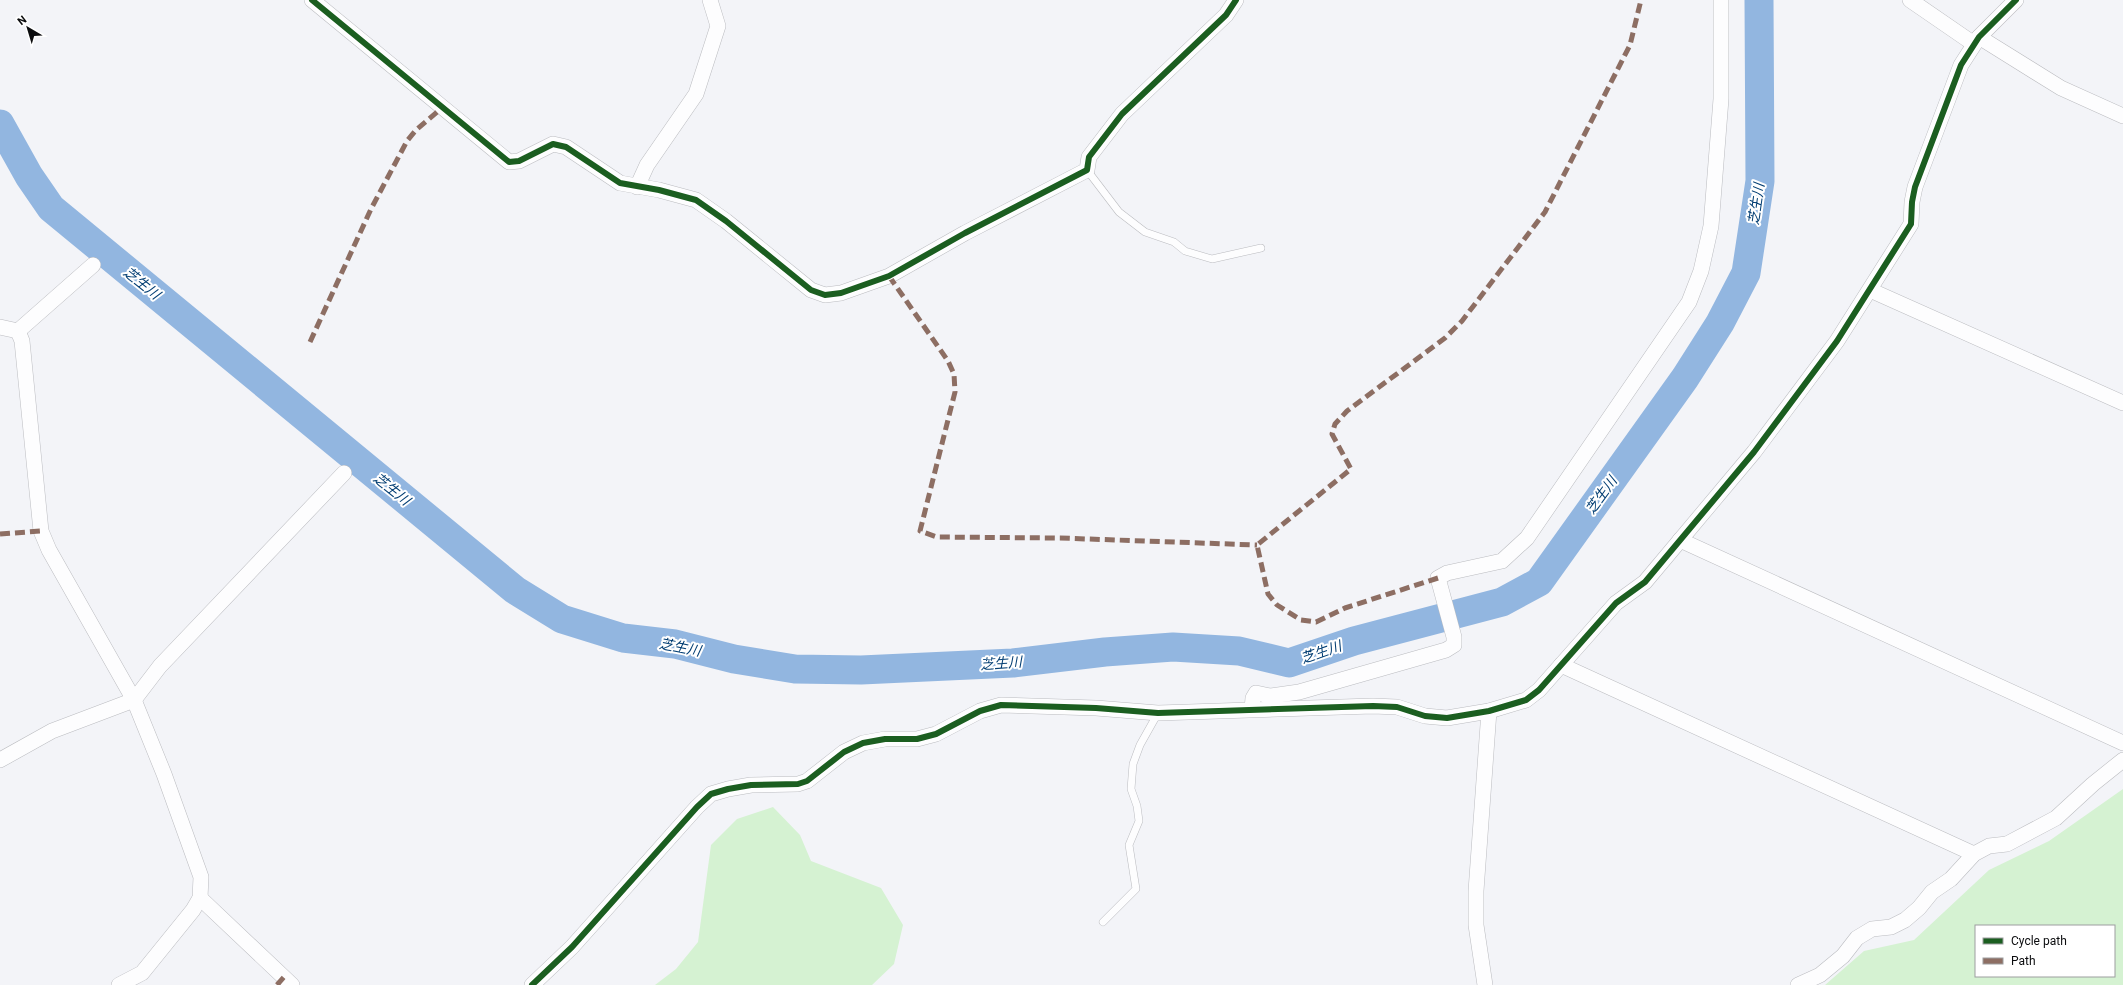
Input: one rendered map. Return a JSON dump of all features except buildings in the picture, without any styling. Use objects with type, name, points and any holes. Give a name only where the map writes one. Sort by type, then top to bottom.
[{"type":"street","points":[[312,0],[509,162],[519,162],[553,144],[566,147],[620,183],[637,188],[659,190],[696,200],[726,221],[811,290],[824,295],[841,293],[889,276],[965,233],[1087,170],[1089,157],[1122,114],[1226,15],[1236,0]]},
{"type":"street","points":[[637,188],[647,165],[696,94],[718,26],[710,0]]},
{"type":"street","points":[[1252,708],[1253,698],[1256,693],[1270,696],[1299,692],[1446,650],[1454,645],[1454,637],[1440,590],[1438,578],[1447,574],[1502,562],[1527,538],[1689,302],[1701,271],[1711,226],[1722,99],[1721,0]]},
{"type":"street","points":[[1910,0],[1977,41],[2061,88],[2123,116]]},
{"type":"street","points":[[532,985],[572,947],[687,818],[711,794],[751,785],[798,784],[810,778],[844,752],[863,743],[885,739],[917,738],[936,734],[980,711],[1001,705],[1096,708],[1158,713],[1252,708],[1397,707],[1425,716],[1447,718],[1489,711],[1526,700],[1539,690],[1616,603],[1645,582],[1754,452],[1837,341],[1911,224],[1912,202],[1915,187],[1961,65],[1977,41],[2016,0]]},
{"type":"street","points":[[18,331],[93,265]]},
{"type":"street","points":[[1870,290],[2123,403]]},
{"type":"street","points":[[0,327],[18,331]]},
{"type":"street","points":[[18,331],[22,341],[41,531],[49,550],[134,700],[164,774],[202,877],[200,898],[193,910],[151,964],[142,973],[119,985]]},
{"type":"street","points":[[0,760],[52,731],[134,700],[160,666],[344,473]]},
{"type":"street","points":[[1680,540],[2123,743]]},
{"type":"street","points":[[1561,665],[1974,854]]},
{"type":"street","points":[[1485,985],[1476,925],[1476,891],[1489,711]]},
{"type":"street","points":[[1798,985],[1820,975],[1843,956],[1857,938],[1872,930],[1891,927],[1905,920],[1919,908],[1932,892],[1951,879],[1974,854],[1989,846],[2007,844],[2056,818],[2093,784],[2123,760]]},
{"type":"street","points":[[200,898],[292,985]]},
{"type":"lane","points":[[1087,170],[1119,212],[1145,232],[1174,242],[1185,251],[1212,259],[1261,248]]},
{"type":"lane","points":[[1103,922],[1136,889],[1129,845],[1139,821],[1137,806],[1131,789],[1133,764],[1140,745],[1158,713]]},
{"type":"green space","points":[[2123,789],[2123,985],[1825,985],[1864,951],[1914,940],[1989,870],[2049,841]]},
{"type":"green space","points":[[773,807],[800,835],[811,861],[881,888],[903,925],[894,964],[872,985],[655,985],[676,969],[698,942],[711,845],[737,819]]},
{"type":"waterway","name":"芝生川","points":[[0,124],[29,176],[51,208],[515,590],[562,619],[623,638],[675,644],[734,659],[795,669],[861,670],[1013,663],[1105,652],[1173,647],[1239,651],[1289,663],[1354,641],[1502,602],[1539,582],[1685,378],[1720,323],[1746,273],[1760,181],[1759,0]]},
{"type":"marked path","points":[[1438,578],[1345,608],[1316,622],[1301,620],[1277,605],[1268,594],[1257,545],[1351,469],[1332,434],[1335,424],[1347,411],[1445,338],[1462,321],[1545,212],[1630,45],[1641,0]]},
{"type":"marked path","points":[[310,342],[371,209],[407,141],[416,130],[443,107]]},
{"type":"marked path","points":[[889,276],[948,361],[954,374],[955,392],[920,531],[937,537],[1060,538],[1257,545]]},
{"type":"marked path","points":[[0,534],[41,531]]},
{"type":"marked path","points":[[277,985],[284,977]]},
{"type":"cycle path","points":[[312,0],[509,162],[519,161],[553,144],[566,147],[620,183],[659,190],[696,200],[726,221],[811,290],[825,295],[841,293],[889,276],[965,233],[1087,170],[1089,157],[1122,114],[1226,15],[1236,0]]},
{"type":"cycle path","points":[[532,985],[572,947],[697,807],[711,794],[751,785],[798,784],[807,781],[844,752],[863,743],[885,739],[917,739],[936,734],[980,711],[1001,705],[1096,708],[1158,713],[1373,706],[1397,707],[1425,716],[1447,718],[1489,711],[1526,700],[1539,690],[1616,603],[1645,582],[1754,452],[1837,341],[1911,224],[1912,202],[1915,187],[1961,65],[1979,37],[2016,0]]}]
